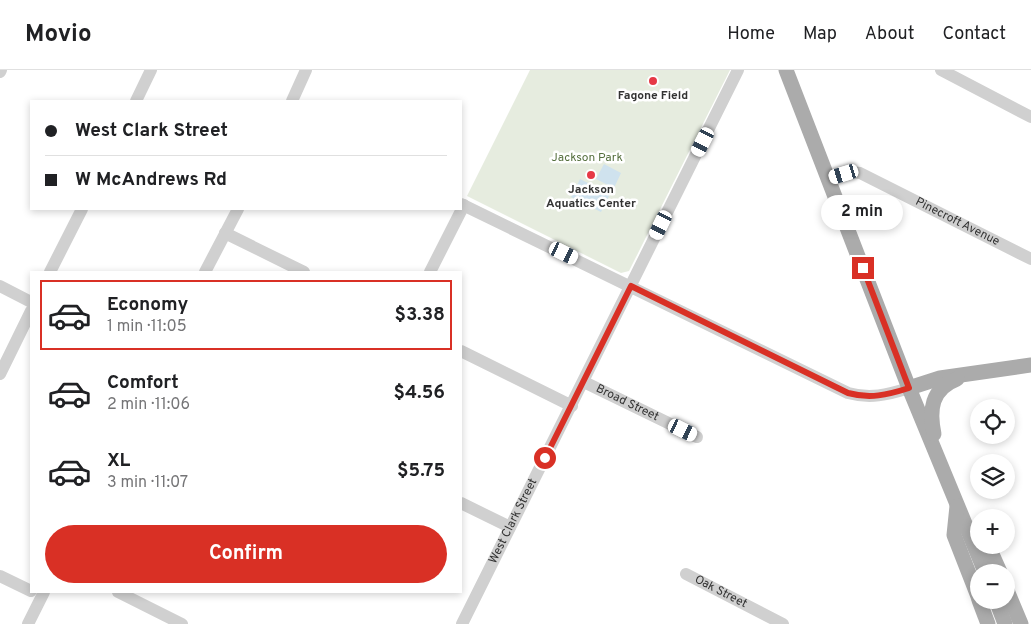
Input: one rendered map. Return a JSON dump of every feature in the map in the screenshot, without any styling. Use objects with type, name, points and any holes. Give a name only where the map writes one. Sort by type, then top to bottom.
[{"type":"main road","points":[[786,70],[909,388],[982,564]]},
{"type":"main road","points":[[909,388],[940,378],[1031,365]]},
{"type":"main road","points":[[940,465],[931,417],[934,398],[943,386],[971,374]]},
{"type":"main road","points":[[957,504],[970,516]]},
{"type":"main road","points":[[957,504],[954,535],[970,577]]},
{"type":"main road","points":[[982,609],[988,624]]},
{"type":"main road","points":[[999,609],[1005,624]]},
{"type":"main road","points":[[1015,609],[1021,624]]},
{"type":"street","points":[[136,100],[151,70]]},
{"type":"street","points":[[292,100],[306,70]]},
{"type":"street","name":"West Clark Street","points":[[462,624],[738,70]]},
{"type":"street","points":[[941,70],[1031,117]]},
{"type":"street","name":"Pinecroft Avenue","points":[[828,179],[852,172],[860,173],[1031,259]]},
{"type":"street","points":[[462,204],[848,393],[866,398],[909,388]]},
{"type":"street","points":[[51,271],[81,210]]},
{"type":"street","points":[[206,271],[237,210]]},
{"type":"street","points":[[430,271],[459,210]]},
{"type":"street","points":[[225,233],[302,271]]},
{"type":"street","points":[[0,286],[30,301]]},
{"type":"street","points":[[0,374],[30,313]]},
{"type":"street","points":[[462,351],[572,406]]},
{"type":"street","name":"Broad Street","points":[[584,382],[697,437]]},
{"type":"street","points":[[462,503],[510,527]]},
{"type":"street","name":"Oak Street","points":[[686,574],[782,624]]},
{"type":"street","points":[[0,576],[30,589]]},
{"type":"street","points":[[28,624],[38,593]]},
{"type":"street","points":[[120,593],[164,620],[182,624]]},
{"type":"green space","name":"Jackson Park","points":[[530,70],[730,70],[629,271],[621,273],[467,196]]},
{"type":"water","points":[[604,164],[621,173],[614,188],[596,179]]},
{"type":"water","points":[[580,179],[610,194],[601,212],[571,197]]},
{"type":"place","name":"Fagone Field","points":[[653,81]]},
{"type":"place","name":"Jackson Aquatics Center","points":[[591,175]]},
{"type":"route","points":[[545,458],[631,286],[848,393],[866,398],[909,388],[863,268]]}]
